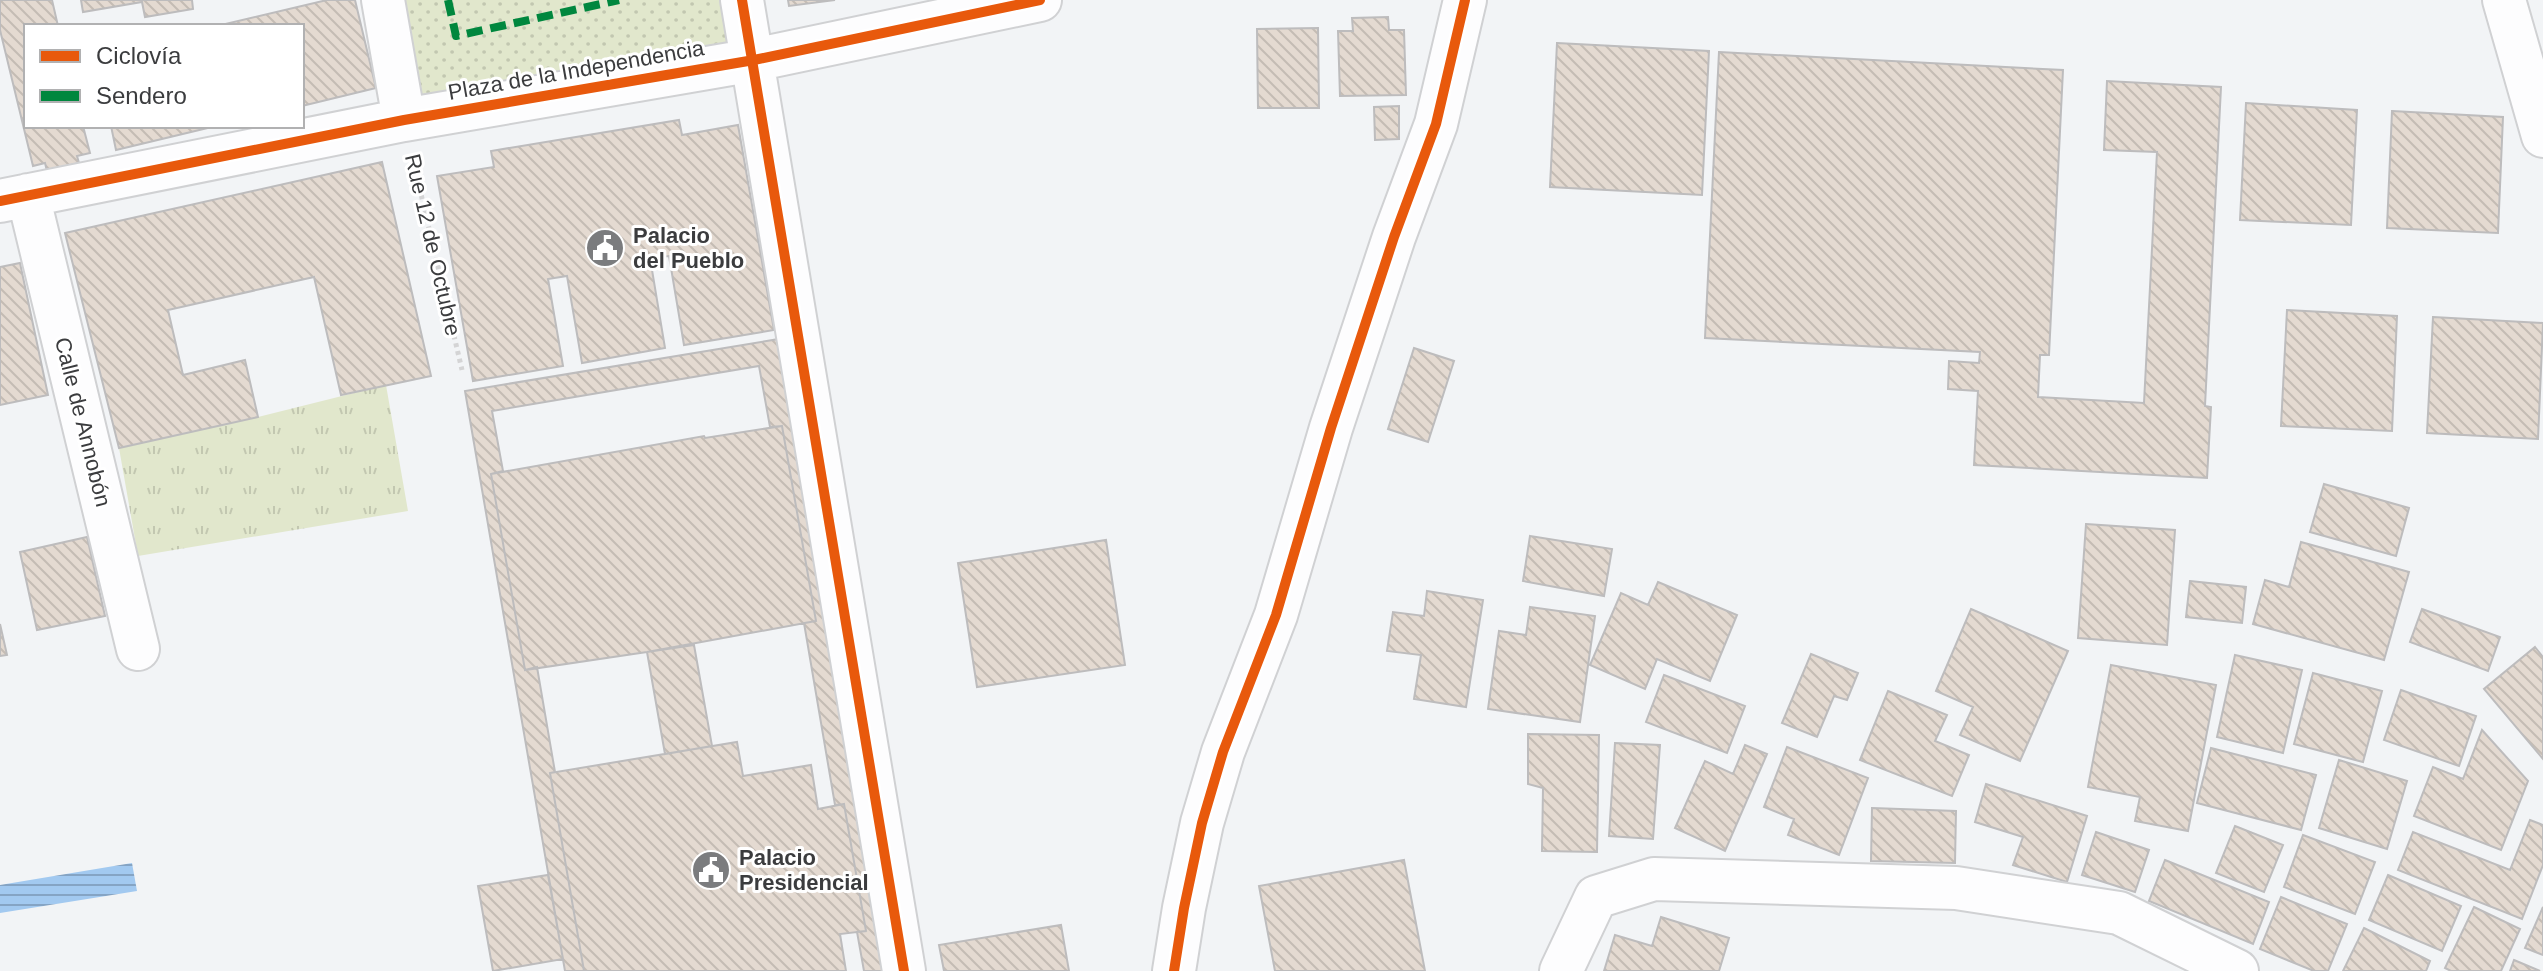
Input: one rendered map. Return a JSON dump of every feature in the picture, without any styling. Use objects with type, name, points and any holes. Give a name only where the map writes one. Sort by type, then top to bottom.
[{"type":"street","points":[[383,0],[404,120]]},
{"type":"street","points":[[742,0],[904,971]]},
{"type":"street","name":"Plaza de la Independencia","points":[[14,198],[404,120],[754,60],[1040,0]]},
{"type":"street","points":[[1174,971],[1202,823],[1223,752],[1276,615],[1331,428],[1394,237],[1436,124],[1465,0]]},
{"type":"street","points":[[2504,0],[2543,136]]},
{"type":"street","name":"Calle de Annobón","points":[[14,198],[138,649]]},
{"type":"street","points":[[1561,971],[1596,897],[1654,879],[1956,888],[2119,913],[2237,971]]},
{"type":"green space","points":[[389,0],[740,0],[754,60],[420,134]]},
{"type":"green space","points":[[386,385],[408,511],[138,556],[119,448]]},
{"type":"water","points":[[132,863],[137,891],[0,913],[0,885]]},
{"type":"building","points":[[0,0],[52,0],[58,24],[24,24],[24,128],[84,128],[90,153],[77,156],[79,163],[47,171],[45,163],[33,166],[0,30]]},
{"type":"building","points":[[81,0],[192,0],[193,9],[145,17],[142,2],[83,12]]},
{"type":"building","points":[[327,0],[355,0],[376,88],[304,106],[304,24],[225,24]]},
{"type":"building","points":[[788,0],[835,0],[789,6]]},
{"type":"building","points":[[1388,17],[1389,30],[1404,30],[1406,95],[1340,96],[1338,31],[1353,31],[1352,18]]},
{"type":"building","points":[[1318,28],[1319,108],[1258,108],[1257,29]]},
{"type":"building","points":[[1557,43],[1709,51],[1702,195],[1550,187]]},
{"type":"building","points":[[1719,52],[2063,70],[2049,355],[2040,355],[2038,397],[2144,403],[2157,152],[2104,150],[2107,81],[2221,87],[2205,406],[2211,407],[2207,478],[1974,465],[1978,391],[1948,389],[1949,361],[1979,363],[1980,352],[1705,338]]},
{"type":"building","points":[[2246,103],[2357,110],[2351,225],[2240,220]]},
{"type":"building","points":[[1399,106],[1399,139],[1375,140],[1374,107]]},
{"type":"building","points":[[2392,111],[2503,117],[2498,233],[2387,228]]},
{"type":"building","name":"Palacio del Pueblo","points":[[679,120],[682,135],[738,125],[774,330],[684,345],[669,256],[650,258],[665,348],[582,363],[567,276],[548,279],[563,366],[473,381],[437,176],[494,167],[491,151]]},
{"type":"building","points":[[111,128],[208,128],[116,150]]},
{"type":"building","points":[[382,162],[431,376],[341,395],[314,277],[168,310],[183,375],[245,360],[258,417],[119,448],[65,233]]},
{"type":"building","points":[[20,263],[48,395],[0,405],[0,267]]},
{"type":"building","points":[[2287,310],[2397,316],[2392,431],[2281,426]]},
{"type":"building","points":[[2433,317],[2543,323],[2538,439],[2427,433]]},
{"type":"building","points":[[779,339],[888,971],[864,971],[857,932],[866,931],[844,804],[835,805],[804,623],[816,621],[782,426],[770,427],[759,366],[492,411],[503,471],[491,474],[525,670],[537,667],[555,772],[550,773],[584,971],[565,971],[465,391]]},
{"type":"building","points":[[1414,348],[1454,361],[1428,442],[1388,429]]},
{"type":"building","points":[[782,426],[816,621],[647,652],[525,670],[491,474],[704,436]]},
{"type":"building","points":[[2324,484],[2409,508],[2396,556],[2310,532]]},
{"type":"building","points":[[2086,524],[2175,530],[2167,645],[2078,638]]},
{"type":"building","points":[[1530,536],[1612,549],[1604,596],[1523,581]]},
{"type":"building","points":[[87,537],[105,616],[37,630],[20,552]]},
{"type":"building","points":[[1106,540],[1125,665],[977,687],[958,563]]},
{"type":"building","points":[[2301,542],[2409,572],[2384,660],[2253,624],[2265,580],[2289,587]]},
{"type":"building","points":[[2190,581],[2246,587],[2242,623],[2186,617]]},
{"type":"building","points":[[1658,582],[1737,615],[1710,681],[1657,659],[1645,689],[1590,665],[1621,593],[1648,605]]},
{"type":"building","points":[[1427,591],[1483,600],[1466,707],[1414,699],[1421,655],[1387,651],[1393,612],[1424,616]]},
{"type":"building","points":[[1530,607],[1595,616],[1580,722],[1488,709],[1499,631],[1526,635]]},
{"type":"building","points":[[1971,609],[2068,651],[2020,761],[1960,735],[1973,707],[1936,691]]},
{"type":"building","points":[[2422,609],[2500,637],[2488,671],[2410,642]]},
{"type":"building","points":[[0,624],[7,655],[0,656]]},
{"type":"building","points":[[694,645],[712,746],[665,754],[647,652]]},
{"type":"building","points":[[2535,647],[2543,657],[2543,759],[2484,689]]},
{"type":"building","points":[[1811,654],[1858,673],[1847,700],[1834,696],[1817,737],[1782,723]]},
{"type":"building","points":[[2235,655],[2302,670],[2283,753],[2217,737]]},
{"type":"building","points":[[2111,665],[2216,685],[2188,831],[2135,821],[2140,797],[2088,787]]},
{"type":"building","points":[[2313,673],[2382,691],[2363,762],[2294,744]]},
{"type":"building","points":[[1664,675],[1745,706],[1727,753],[1646,722]]},
{"type":"building","points":[[2401,690],[2476,716],[2459,766],[2384,740]]},
{"type":"building","points":[[1888,691],[1947,715],[1935,741],[1969,755],[1952,796],[1860,760]]},
{"type":"building","points":[[2482,730],[2528,781],[2501,850],[2414,816],[2433,767],[2463,779]]},
{"type":"building","points":[[1528,734],[1599,735],[1597,852],[1542,851],[1543,788],[1528,784]]},
{"type":"building","name":"Palacio Presidencial","points":[[737,742],[743,776],[811,765],[818,809],[844,804],[866,931],[840,934],[846,971],[584,971],[550,773]]},
{"type":"building","points":[[1615,743],[1660,745],[1653,839],[1609,836]]},
{"type":"building","points":[[1745,745],[1767,754],[1725,851],[1675,828],[1705,761],[1733,774]]},
{"type":"building","points":[[1787,747],[1868,778],[1839,855],[1788,835],[1794,819],[1764,807]]},
{"type":"building","points":[[2211,748],[2316,775],[2301,830],[2197,803]]},
{"type":"building","points":[[2339,760],[2407,781],[2387,849],[2319,828]]},
{"type":"building","points":[[1986,784],[2087,816],[2067,882],[2013,865],[2023,837],[1975,822]]},
{"type":"building","points":[[1872,808],[1956,811],[1955,863],[1871,861]]},
{"type":"building","points":[[2530,820],[2543,825],[2543,865],[2522,919],[2398,870],[2413,832],[2510,870]]},
{"type":"building","points":[[2235,826],[2283,845],[2264,892],[2216,873]]},
{"type":"building","points":[[2096,832],[2149,850],[2135,892],[2082,875]]},
{"type":"building","points":[[2303,835],[2375,862],[2355,914],[2284,887]]},
{"type":"building","points":[[1404,860],[1425,971],[1275,971],[1259,886]]},
{"type":"building","points":[[2165,860],[2269,902],[2253,944],[2149,901]]},
{"type":"building","points":[[548,875],[563,959],[493,971],[478,886]]},
{"type":"building","points":[[2388,875],[2461,906],[2442,951],[2369,920]]},
{"type":"building","points":[[2281,897],[2347,924],[2328,971],[2314,971],[2260,949]]},
{"type":"building","points":[[2474,907],[2520,929],[2501,971],[2451,971],[2445,968]]},
{"type":"building","points":[[2543,907],[2543,955],[2525,948]]},
{"type":"building","points":[[1661,917],[1729,938],[1719,971],[1604,971],[1615,935],[1652,946]]},
{"type":"building","points":[[1061,925],[1069,971],[944,971],[939,945]]},
{"type":"building","points":[[2364,928],[2430,961],[2426,971],[2343,971]]},
{"type":"building","points":[[2514,960],[2540,971],[2510,971]]},
{"type":"marked path","points":[[448,0],[456,36],[619,0]]},
{"type":"cycle path","points":[[742,0],[904,971]]},
{"type":"cycle path","points":[[0,201],[404,120],[754,60],[1040,0]]},
{"type":"cycle path","points":[[1174,971],[1202,823],[1223,752],[1276,615],[1331,428],[1394,237],[1436,124],[1465,0]]},
{"type":"place","name":"Palacio del Pueblo","points":[[605,248]]},
{"type":"place","name":"Palacio Presidencial","points":[[711,870]]}]
